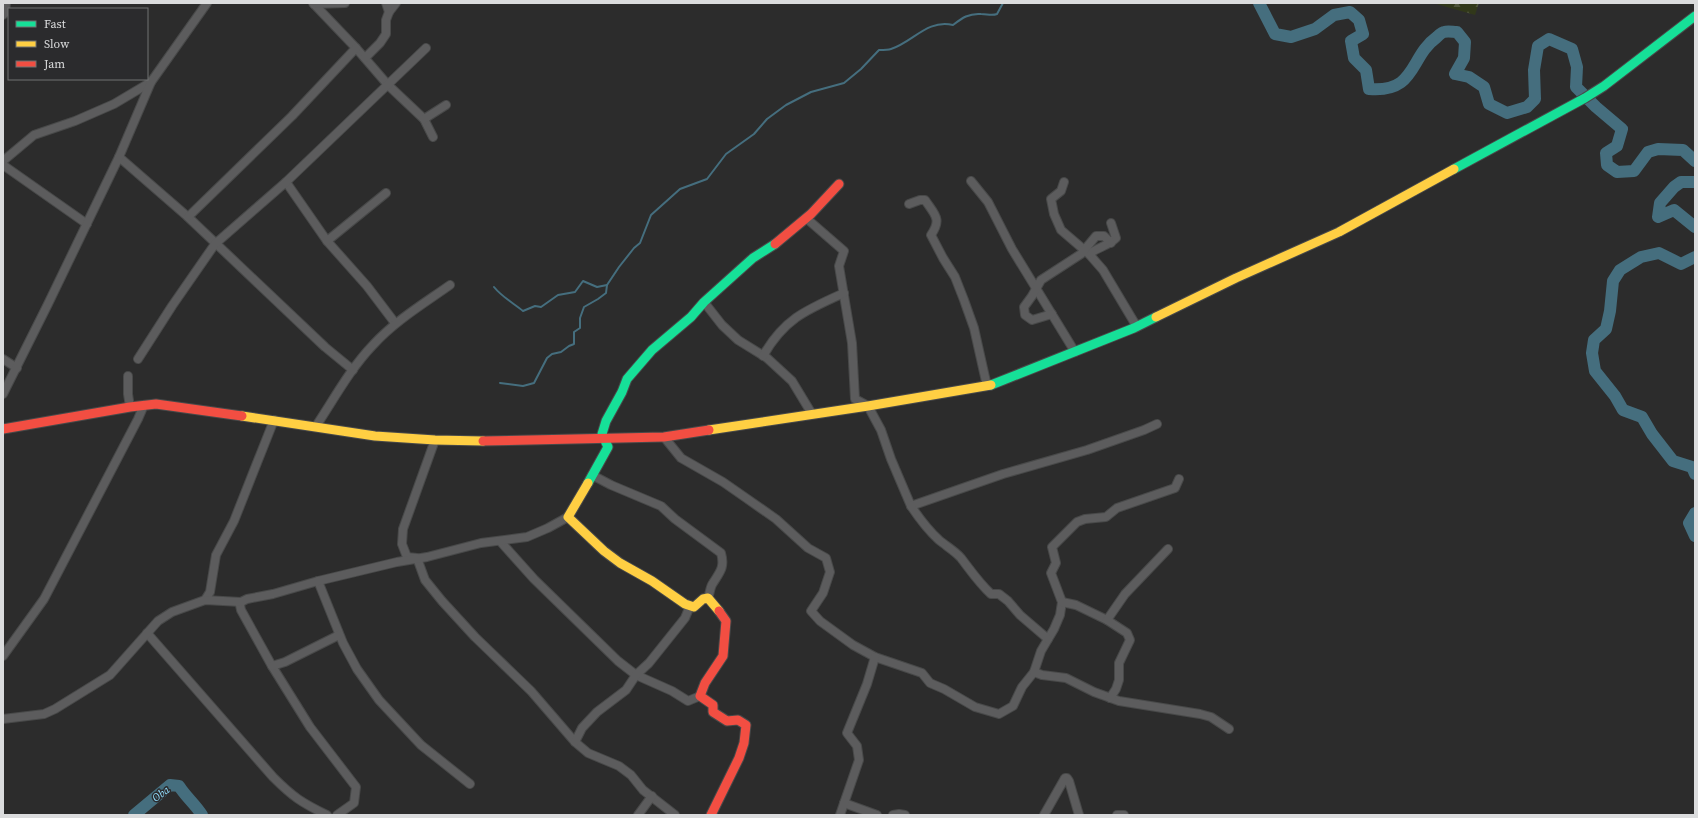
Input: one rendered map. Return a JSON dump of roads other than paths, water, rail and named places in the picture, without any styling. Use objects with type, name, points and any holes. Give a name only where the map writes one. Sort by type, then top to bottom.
[{"type":"street","points":[[3,15],[5,13],[6,3]]},
{"type":"street","points":[[3,394],[119,157],[151,82],[207,3]]},
{"type":"street","points":[[313,4],[345,3]]},
{"type":"street","points":[[386,3],[389,12]]},
{"type":"street","points":[[365,58],[380,43],[386,34],[386,20],[389,12],[396,3]]},
{"type":"street","points":[[313,4],[356,48],[388,85],[424,119],[433,137]]},
{"type":"street","points":[[3,429],[130,407],[156,404],[316,426],[375,436],[435,440],[519,441],[664,437],[987,386],[1137,327],[1236,278],[1338,232],[1585,98],[1604,86],[1695,16]]},
{"type":"street","points":[[188,217],[292,116],[356,48]]},
{"type":"street","points":[[138,359],[215,244],[286,182],[426,48]]},
{"type":"street","points":[[3,161],[34,135],[75,121],[114,104],[151,82]]},
{"type":"street","points":[[424,119],[446,105]]},
{"type":"street","points":[[119,157],[188,217],[325,347],[354,370]]},
{"type":"street","points":[[3,165],[87,224]]},
{"type":"street","points":[[971,181],[988,202],[1012,249],[1075,352]]},
{"type":"street","points":[[286,182],[327,241],[367,286],[395,323]]},
{"type":"street","points":[[1064,182],[1061,191],[1051,200],[1054,214],[1061,230],[1087,252],[1103,270],[1137,327]]},
{"type":"street","points":[[3,719],[44,714],[55,709],[110,674],[158,621],[172,612],[206,600],[240,602],[318,581],[481,543],[527,537],[568,517],[608,447],[602,434],[606,421],[622,392],[627,379],[652,350],[691,317],[704,302],[753,258],[780,241],[806,218],[839,184]]},
{"type":"street","points":[[327,241],[386,193]]},
{"type":"street","points":[[909,204],[920,200],[925,200],[937,218],[937,226],[931,235],[955,277],[964,300],[974,328],[987,386]]},
{"type":"street","points":[[806,218],[844,251],[839,266],[852,343],[855,399],[868,406],[881,430],[891,459],[911,506],[925,525],[960,557],[973,576],[986,590],[991,594],[999,594],[1008,601],[1020,615],[1048,639]]},
{"type":"street","points":[[1052,314],[1032,320],[1025,315],[1024,307],[1041,280],[1081,254],[1111,243],[1116,238],[1111,223]]},
{"type":"street","points":[[1087,252],[1096,236],[1104,236],[1111,243]]},
{"type":"street","points":[[316,426],[372,346],[395,323],[450,285]]},
{"type":"street","points":[[763,356],[772,340],[792,320],[820,304],[844,293]]},
{"type":"street","points":[[704,302],[722,325],[738,340],[779,368],[792,381],[812,414]]},
{"type":"street","points":[[3,359],[17,368]]},
{"type":"street","points":[[128,376],[130,407]]},
{"type":"street","points":[[3,656],[44,599],[144,405]]},
{"type":"street","points":[[206,600],[210,592],[216,555],[234,521],[274,420]]},
{"type":"street","points":[[911,506],[1003,474],[1087,450],[1144,430],[1156,424]]},
{"type":"street","points":[[664,437],[681,458],[723,482],[776,519],[808,548],[826,558],[830,572],[823,593],[811,611],[820,621],[853,645],[875,657],[922,674],[930,683],[944,689],[975,707],[998,714],[1009,710],[1013,706],[1022,687],[1034,672],[1041,651],[1060,615],[1062,602],[1051,573],[1056,563],[1052,547],[1061,536],[1077,522],[1085,519],[1106,517],[1117,508],[1175,488],[1179,479]]},
{"type":"street","points":[[417,558],[407,557],[404,552],[402,544],[403,529],[435,440]]},
{"type":"street","points":[[592,475],[611,485],[661,506],[675,519],[721,553],[723,560],[722,570],[712,584],[708,598]]},
{"type":"street","points":[[568,517],[604,551],[620,563],[652,581],[685,604],[694,606],[703,598],[708,598]]},
{"type":"street","points":[[500,541],[534,579],[618,661],[636,675],[672,691],[688,701],[700,696],[705,683],[723,656],[726,621],[717,607],[708,598]]},
{"type":"street","points":[[1108,620],[1125,594],[1168,549]]},
{"type":"street","points":[[417,558],[425,580],[442,601],[474,637],[531,691],[575,742],[588,753],[619,766],[632,775],[644,790],[675,815]]},
{"type":"street","points":[[318,581],[339,635],[357,669],[379,700],[421,745],[470,784]]},
{"type":"street","points":[[240,602],[241,610],[272,666],[310,727],[356,787],[354,803],[337,815]]},
{"type":"street","points":[[1062,602],[1076,605],[1108,620],[1127,633],[1130,640],[1119,663],[1119,680],[1110,698]]},
{"type":"street","points":[[575,742],[582,728],[608,703],[626,690],[636,675],[649,663],[685,618],[690,606]]},
{"type":"street","points":[[147,633],[273,777],[290,794],[302,803],[327,815]]},
{"type":"street","points":[[272,666],[285,662],[339,635]]},
{"type":"street","points":[[840,815],[859,760],[857,746],[847,733],[867,684],[875,657]]},
{"type":"street","points":[[1034,672],[1042,675],[1066,678],[1094,692],[1119,701],[1211,717],[1229,729]]},
{"type":"street","points":[[700,696],[713,705],[713,712],[727,721],[738,720],[746,726],[746,736],[739,760],[725,787],[720,802],[711,815]]},
{"type":"street","points":[[1044,815],[1065,778],[1067,778],[1079,815]]},
{"type":"street","points":[[638,815],[652,796]]},
{"type":"street","points":[[844,803],[877,815]]},
{"type":"street","points":[[893,815],[905,815]]},
{"type":"street","points":[[1117,815],[1124,815]]},
{"type":"waterway","points":[[500,383],[523,386],[534,383],[547,358],[552,354],[561,352],[574,344],[574,332],[580,328],[580,318],[584,307],[606,293],[607,285],[619,267],[634,248],[640,243],[651,215],[680,189],[707,179],[726,154],[754,134],[767,119],[786,105],[811,92],[844,83],[861,69],[879,50],[899,46],[920,32],[935,25],[953,25],[963,18],[973,14],[997,14],[1003,3]]},
{"type":"waterway","points":[[1259,3],[1275,34],[1291,37],[1315,29],[1334,15],[1350,12],[1359,20],[1363,34],[1351,41],[1354,58],[1366,70],[1369,89],[1385,89],[1404,80],[1428,45],[1442,32],[1457,32],[1465,42],[1464,58],[1455,74],[1469,77],[1484,87],[1489,104],[1507,113],[1527,107],[1535,99],[1534,70],[1538,46],[1549,39],[1572,49],[1577,67],[1576,87],[1596,107],[1622,129],[1617,146],[1606,153],[1607,165],[1617,172],[1634,171],[1648,152],[1658,149],[1683,150],[1695,161]]},
{"type":"waterway","points":[[1695,182],[1681,182],[1674,187],[1660,203],[1658,217],[1674,210],[1695,227]]},
{"type":"waterway","points":[[1695,257],[1681,264],[1659,253],[1641,257],[1620,270],[1613,281],[1610,311],[1606,329],[1594,340],[1592,353],[1595,371],[1615,396],[1623,410],[1642,417],[1652,434],[1673,461],[1692,467],[1695,474]]},
{"type":"waterway","points":[[494,287],[504,297],[523,311],[535,306],[541,307],[558,295],[575,292],[583,281],[597,287],[607,285]]},
{"type":"waterway","points":[[1695,513],[1689,523],[1695,536]]},
{"type":"waterway","name":"Oba","points":[[134,815],[170,785],[179,786],[202,815]]}]
